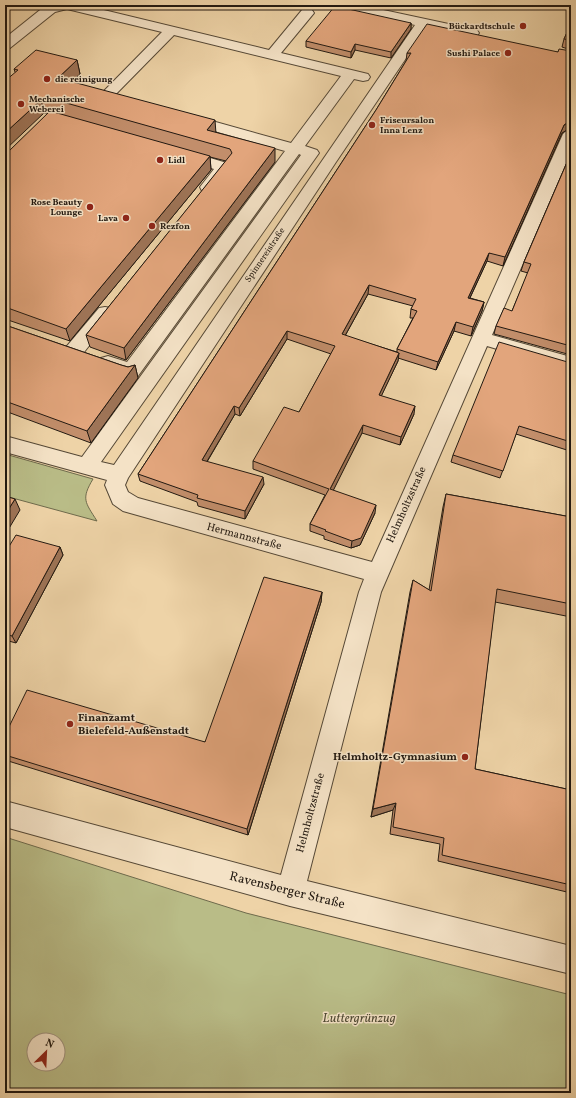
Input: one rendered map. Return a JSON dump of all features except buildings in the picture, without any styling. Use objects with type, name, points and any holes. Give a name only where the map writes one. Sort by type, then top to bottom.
[{"type":"street","points":[[7,41],[50,9],[67,5],[382,82]]},
{"type":"street","points":[[342,5],[482,36]]},
{"type":"street","points":[[272,55],[307,13]]},
{"type":"street","name":"Spinnereistraße","points":[[117,484],[382,82],[423,23]]},
{"type":"street","points":[[140,107],[105,97],[171,31]]},
{"type":"street","points":[[117,298],[67,349],[131,371],[350,74]]},
{"type":"street","points":[[86,467],[311,153],[171,115]]},
{"type":"street","name":"Helmholtzstraße","points":[[290,892],[363,613],[378,572],[571,134]]},
{"type":"street","points":[[166,150],[224,166],[200,197]]},
{"type":"street","points":[[481,338],[571,364]]},
{"type":"street","points":[[5,444],[86,467],[117,484]]},
{"type":"street","name":"Hermannstraße","points":[[117,484],[120,498],[131,505],[378,572]]},
{"type":"street","name":"Ravensberger Straße","points":[[6,818],[290,892],[571,960]]},
{"type":"green space","points":[[5,454],[93,479],[87,491],[86,500],[87,505],[97,521],[5,496]]},
{"type":"green space","name":"Luttergrünzug","points":[[5,837],[246,913],[571,995],[571,1093],[5,1093]]},
{"type":"place","name":"Bückardtschule","points":[[523,26]]},
{"type":"place","name":"Sushi Palace","points":[[508,53]]},
{"type":"place","name":"die reinigung","points":[[47,79]]},
{"type":"place","name":"Mechanische Weberei","points":[[21,104]]},
{"type":"place","name":"Friseursalon Inna Lenz","points":[[372,125]]},
{"type":"place","name":"Lidl","points":[[160,160]]},
{"type":"place","name":"Rose Beauty Lounge","points":[[90,207]]},
{"type":"place","name":"Lava","points":[[126,218]]},
{"type":"place","name":"Rezfon","points":[[152,226]]},
{"type":"place","name":"Finanzamt Bielefeld-Außenstadt","points":[[70,724]]},
{"type":"place","name":"Helmholtz-Gymnasium","points":[[465,757]]}]
